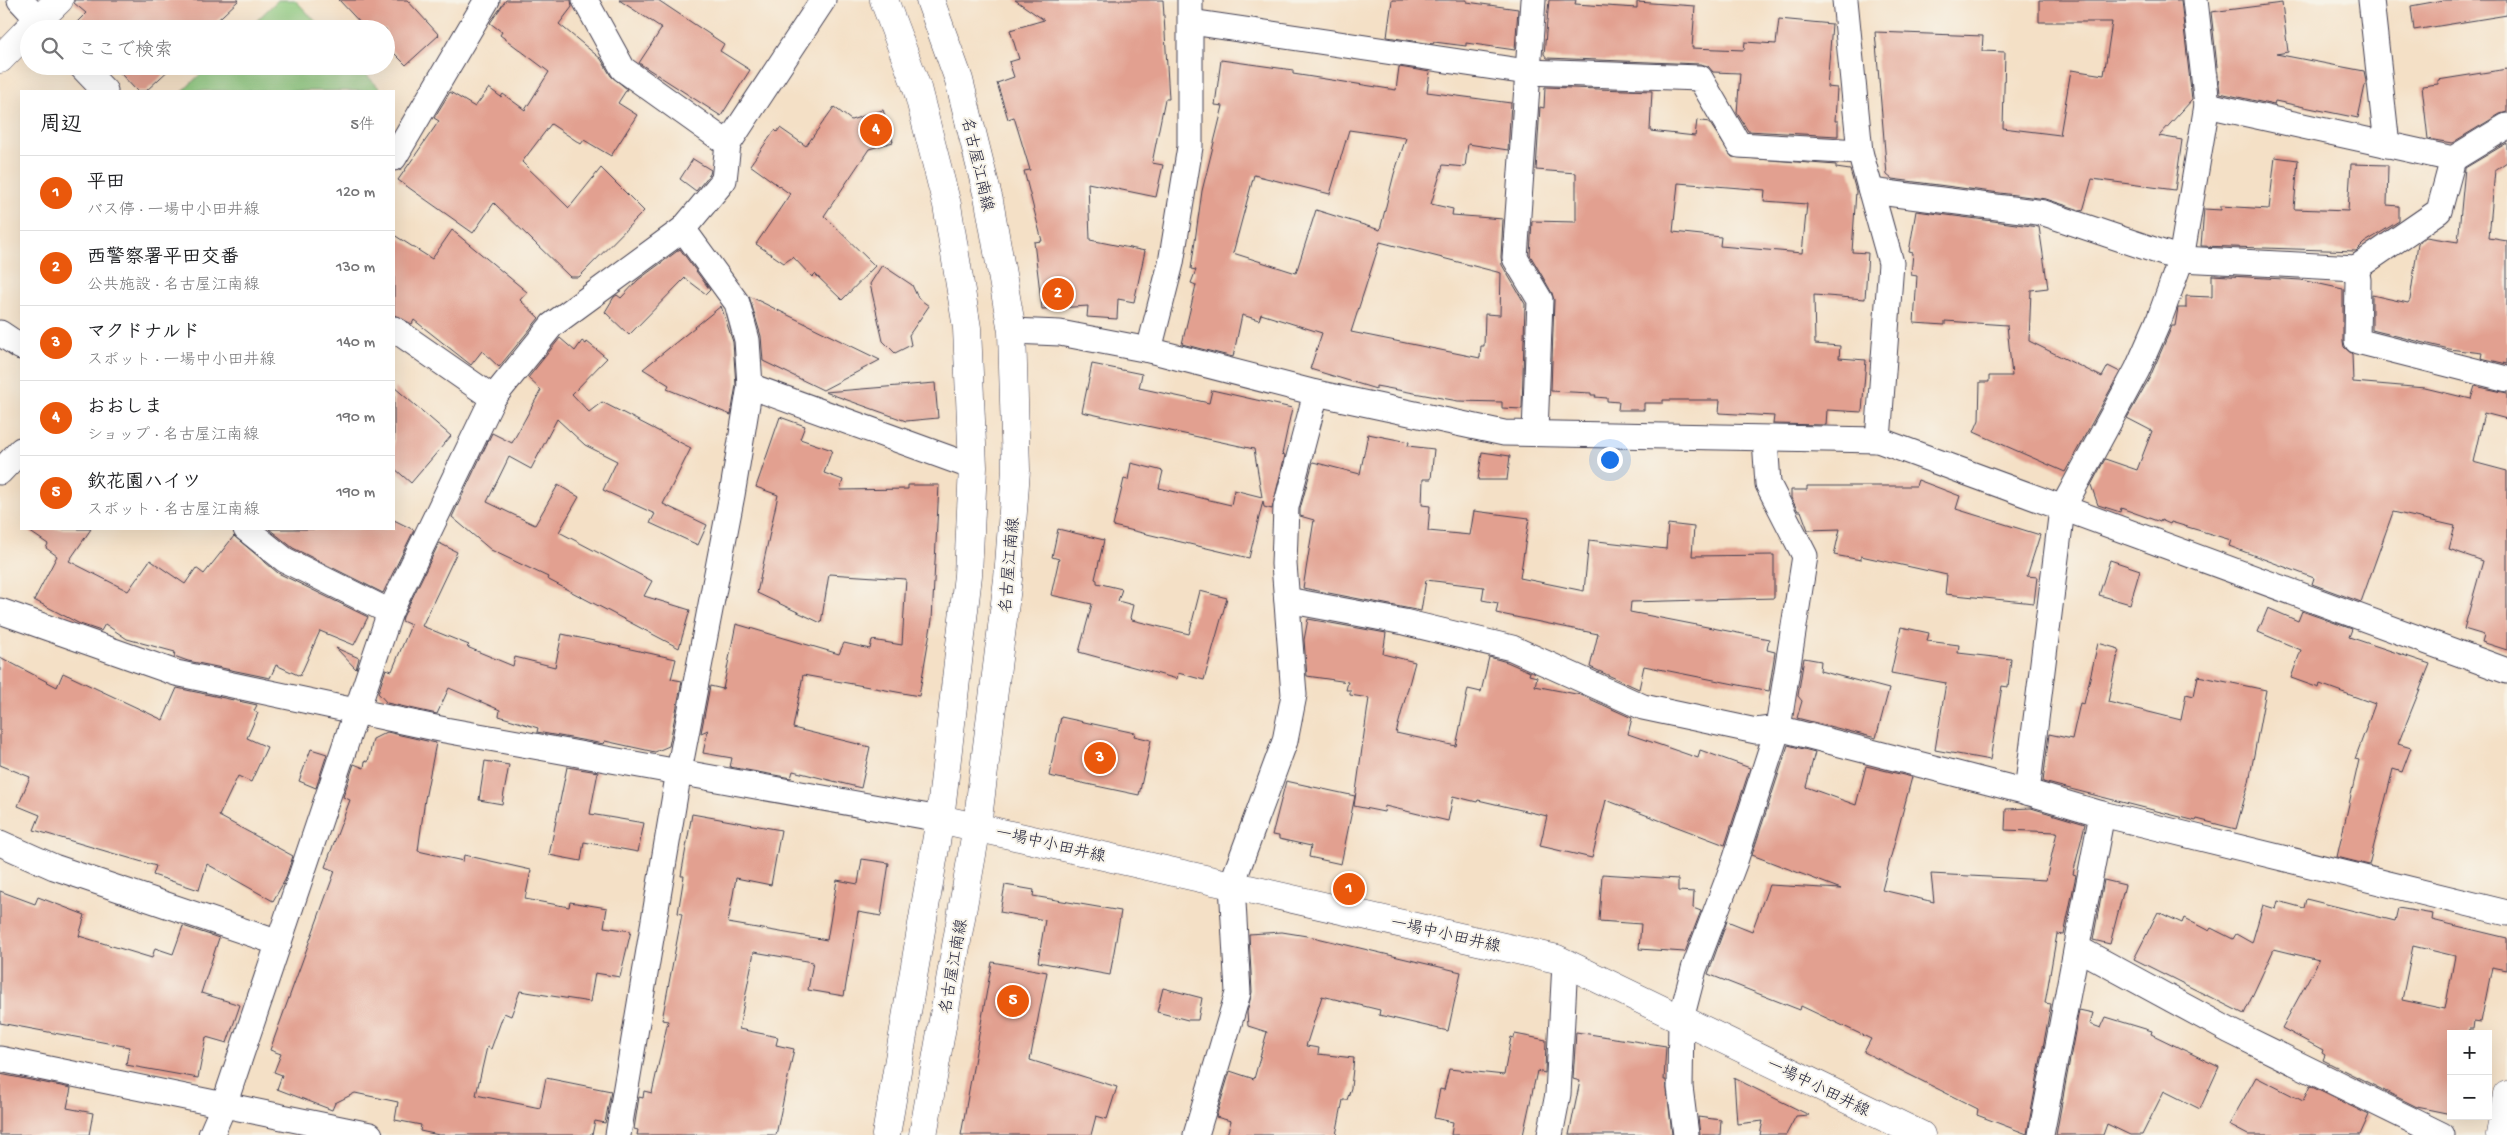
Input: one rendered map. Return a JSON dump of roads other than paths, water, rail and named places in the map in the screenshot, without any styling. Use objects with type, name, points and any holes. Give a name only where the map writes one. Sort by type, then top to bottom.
[{"type":"main road","points":[[33,20],[59,0]]},
{"type":"main road","points":[[884,0],[917,88],[947,205],[967,328],[973,467],[968,575],[940,819],[886,1135]]},
{"type":"main road","name":"名古屋江南線","points":[[923,1135],[977,826],[1008,579],[1016,470],[1012,331],[989,201],[959,80],[930,0]]},
{"type":"main road","points":[[0,59],[20,35]]},
{"type":"main road","name":"一場中小田井線","points":[[940,819],[1557,959],[1920,1135]]},
{"type":"main road","points":[[2500,1135],[2507,1095]]},
{"type":"street","points":[[395,156],[487,0]]},
{"type":"street","points":[[585,0],[623,69],[728,144]]},
{"type":"street","points":[[211,1135],[224,1105],[390,612],[494,398],[552,325],[683,229],[724,180],[728,144],[823,0]]},
{"type":"street","points":[[1533,0],[1515,258],[1540,300],[1535,433]]},
{"type":"street","points":[[1845,0],[1860,152],[1891,262],[1878,440]]},
{"type":"street","points":[[2028,792],[2062,509],[2137,370],[2160,320],[2181,259],[2207,105],[2195,0]]},
{"type":"street","points":[[2372,0],[2387,145]]},
{"type":"street","points":[[1149,350],[1171,263],[1190,147],[1190,11],[1527,72],[1700,78],[1739,145],[1860,152]]},
{"type":"street","points":[[90,75],[104,90]]},
{"type":"street","points":[[2207,105],[2453,159],[2507,126]]},
{"type":"street","points":[[1871,191],[2044,213],[2181,259],[2356,268],[2439,211],[2453,159]]},
{"type":"street","points":[[618,1135],[679,771],[732,495],[750,386],[747,340],[737,302],[683,229]]},
{"type":"street","points":[[2356,268],[2358,280],[2357,341],[2507,380]]},
{"type":"street","points":[[395,330],[494,398]]},
{"type":"street","points":[[1012,331],[1060,333],[1149,350],[1316,393],[1504,432],[1878,440],[2507,671]]},
{"type":"street","points":[[0,332],[20,346]]},
{"type":"street","points":[[750,386],[973,467]]},
{"type":"street","points":[[1196,1135],[1238,992],[1232,884],[1285,741],[1294,695],[1284,564],[1286,507],[1316,393]]},
{"type":"street","points":[[1686,1135],[1680,1087],[1681,1019],[1694,969],[1735,861],[1778,728],[1805,556],[1768,484],[1765,439]]},
{"type":"street","points":[[0,472],[20,451]]},
{"type":"street","points":[[247,530],[285,560],[390,612]]},
{"type":"street","points":[[1287,600],[1404,622],[1512,648],[1643,707],[1756,731],[1778,728],[2028,792],[2102,814],[2507,914]]},
{"type":"street","points":[[0,611],[176,673],[358,710],[445,730],[940,819]]},
{"type":"street","points":[[2041,1135],[2102,814]]},
{"type":"street","points":[[0,843],[54,867],[279,943]]},
{"type":"street","points":[[2077,948],[2230,1031],[2442,1135]]},
{"type":"street","points":[[1550,1135],[1558,1094],[1565,963]]},
{"type":"street","points":[[0,1059],[370,1135]]},
{"type":"place","name":"おおしま","points":[[876,130]]},
{"type":"place","name":"西警察署平田交番","points":[[1058,294]]},
{"type":"place","name":"マクドナルド","points":[[1100,758]]},
{"type":"place","name":"平田","points":[[1349,889]]},
{"type":"place","name":"欽花園ハイツ","points":[[1013,1001]]}]
